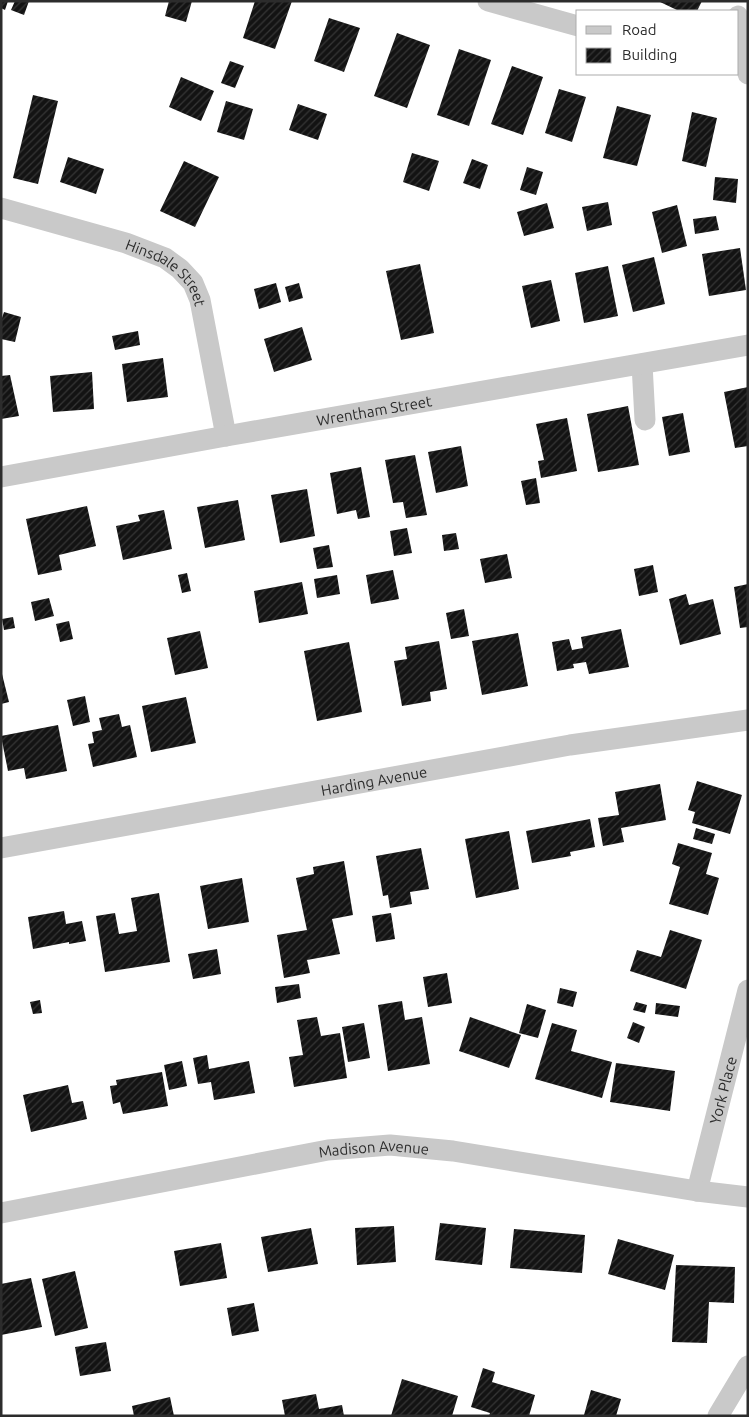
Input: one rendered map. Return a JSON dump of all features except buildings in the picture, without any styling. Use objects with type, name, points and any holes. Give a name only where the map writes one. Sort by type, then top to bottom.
[{"type":"street","points":[[488,1],[576,25]]},
{"type":"street","points":[[739,24],[745,69]]},
{"type":"street","name":"Hinsdale Street","points":[[1,208],[126,243],[165,258],[180,269],[192,283],[200,300],[226,436]]},
{"type":"street","name":"Wrentham Street","points":[[1,477],[748,345]]},
{"type":"street","points":[[642,364],[645,420]]},
{"type":"street","name":"Harding Avenue","points":[[1,848],[570,745],[748,720]]},
{"type":"street","name":"York Place","points":[[697,1191],[748,990]]},
{"type":"street","name":"Madison Avenue","points":[[1,1213],[328,1150],[390,1145],[453,1151],[697,1191],[748,1197]]},
{"type":"street","points":[[718,1416],[748,1366]]}]
